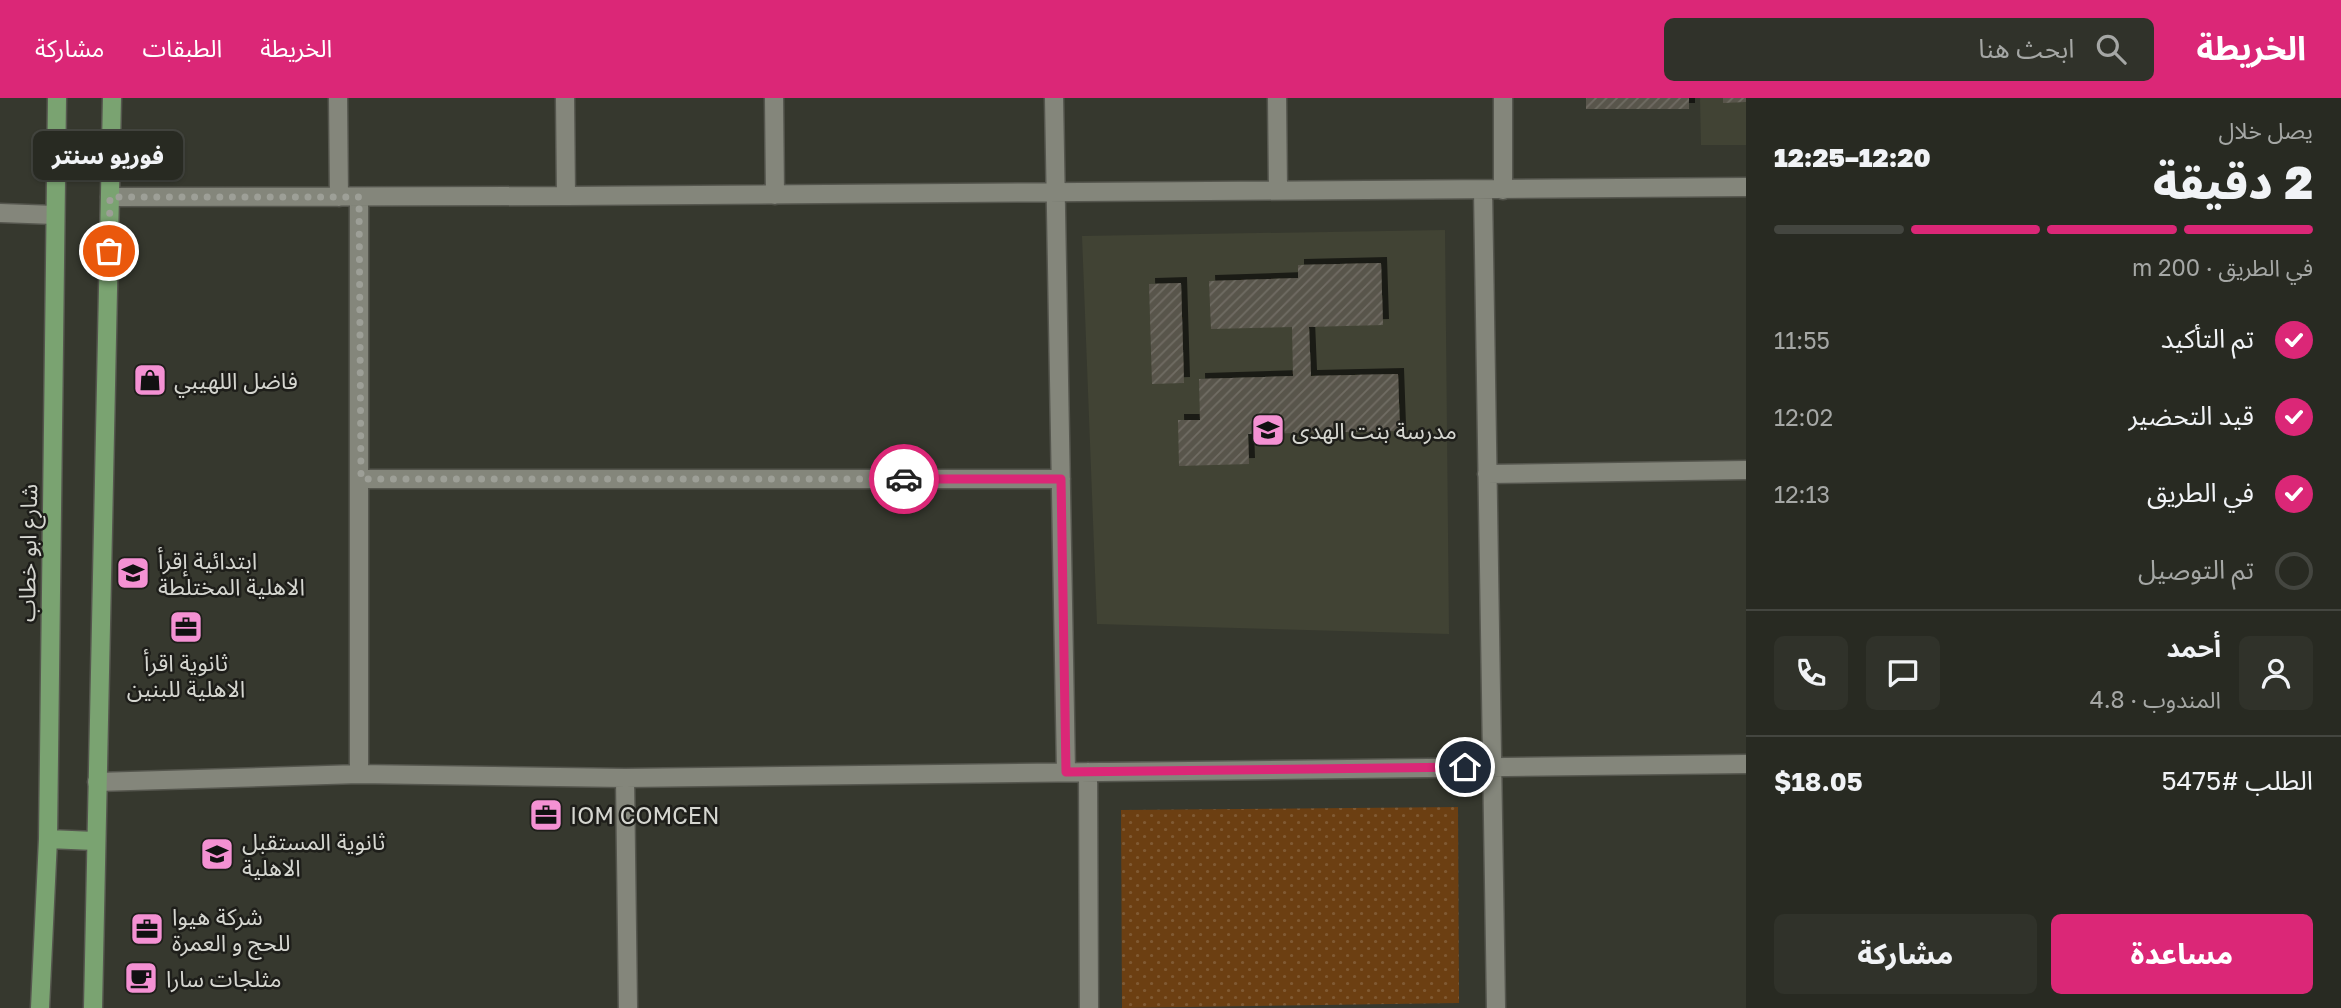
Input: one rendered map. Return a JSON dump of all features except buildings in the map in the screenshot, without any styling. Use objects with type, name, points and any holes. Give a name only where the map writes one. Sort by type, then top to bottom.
[{"type":"main road","name":"شارع ابو خطاب","points":[[40,1008],[48,839],[57,98]]},
{"type":"main road","points":[[93,1008],[112,98]]},
{"type":"main road","points":[[48,839],[95,841]]},
{"type":"street","points":[[338,98],[339,197]]},
{"type":"street","points":[[565,98],[566,196]]},
{"type":"street","points":[[774,98],[775,195]]},
{"type":"street","points":[[1054,98],[1066,772]]},
{"type":"street","points":[[1277,98],[1278,190]]},
{"type":"street","points":[[1503,98],[1503,190]]},
{"type":"street","points":[[110,197],[1746,187]]},
{"type":"street","points":[[1483,190],[1496,1008]]},
{"type":"street","points":[[359,197],[359,774]]},
{"type":"street","points":[[0,213],[55,215]]},
{"type":"street","points":[[1487,474],[1746,470]]},
{"type":"street","points":[[361,479],[1061,479]]},
{"type":"street","points":[[97,782],[359,774],[625,778],[1746,764]]},
{"type":"street","points":[[1088,772],[1089,1008]]},
{"type":"street","points":[[625,778],[628,1008]]},
{"type":"shaded area","points":[[1700,98],[1746,98],[1746,145],[1701,145]]},
{"type":"shaded area","name":"مدرسة بنت الهدی","points":[[1445,230],[1449,634],[1097,624],[1082,236]]},
{"type":"shaded area","points":[[1458,807],[1459,1003],[1122,1008],[1121,810]]},
{"type":"way so far","points":[[109,251],[110,197],[359,197],[361,479],[904,479]]},
{"type":"place","name":"فوريو سنتر","points":[[109,251]]},
{"type":"place","name":"فاضل اللهيبي","points":[[150,380]]},
{"type":"place","name":"مدرسة بنت الهدی","points":[[1268,430]]},
{"type":"place","name":"ابتدائية إقرأ الاهلية المختلطة","points":[[133,573]]},
{"type":"place","name":"ثانوية اقرأ الاهلية للبنين","points":[[186,627]]},
{"type":"place","name":"IOM COMCEN","points":[[546,815]]},
{"type":"place","name":"ثانوية المستقبل الاهلية","points":[[217,854]]},
{"type":"place","name":"شركة هيوا للحج و العمرة","points":[[147,929]]},
{"type":"place","name":"مثلجات سارا","points":[[141,978]]},
{"type":"route","points":[[904,479],[1061,479],[1066,772],[1465,767]]}]
